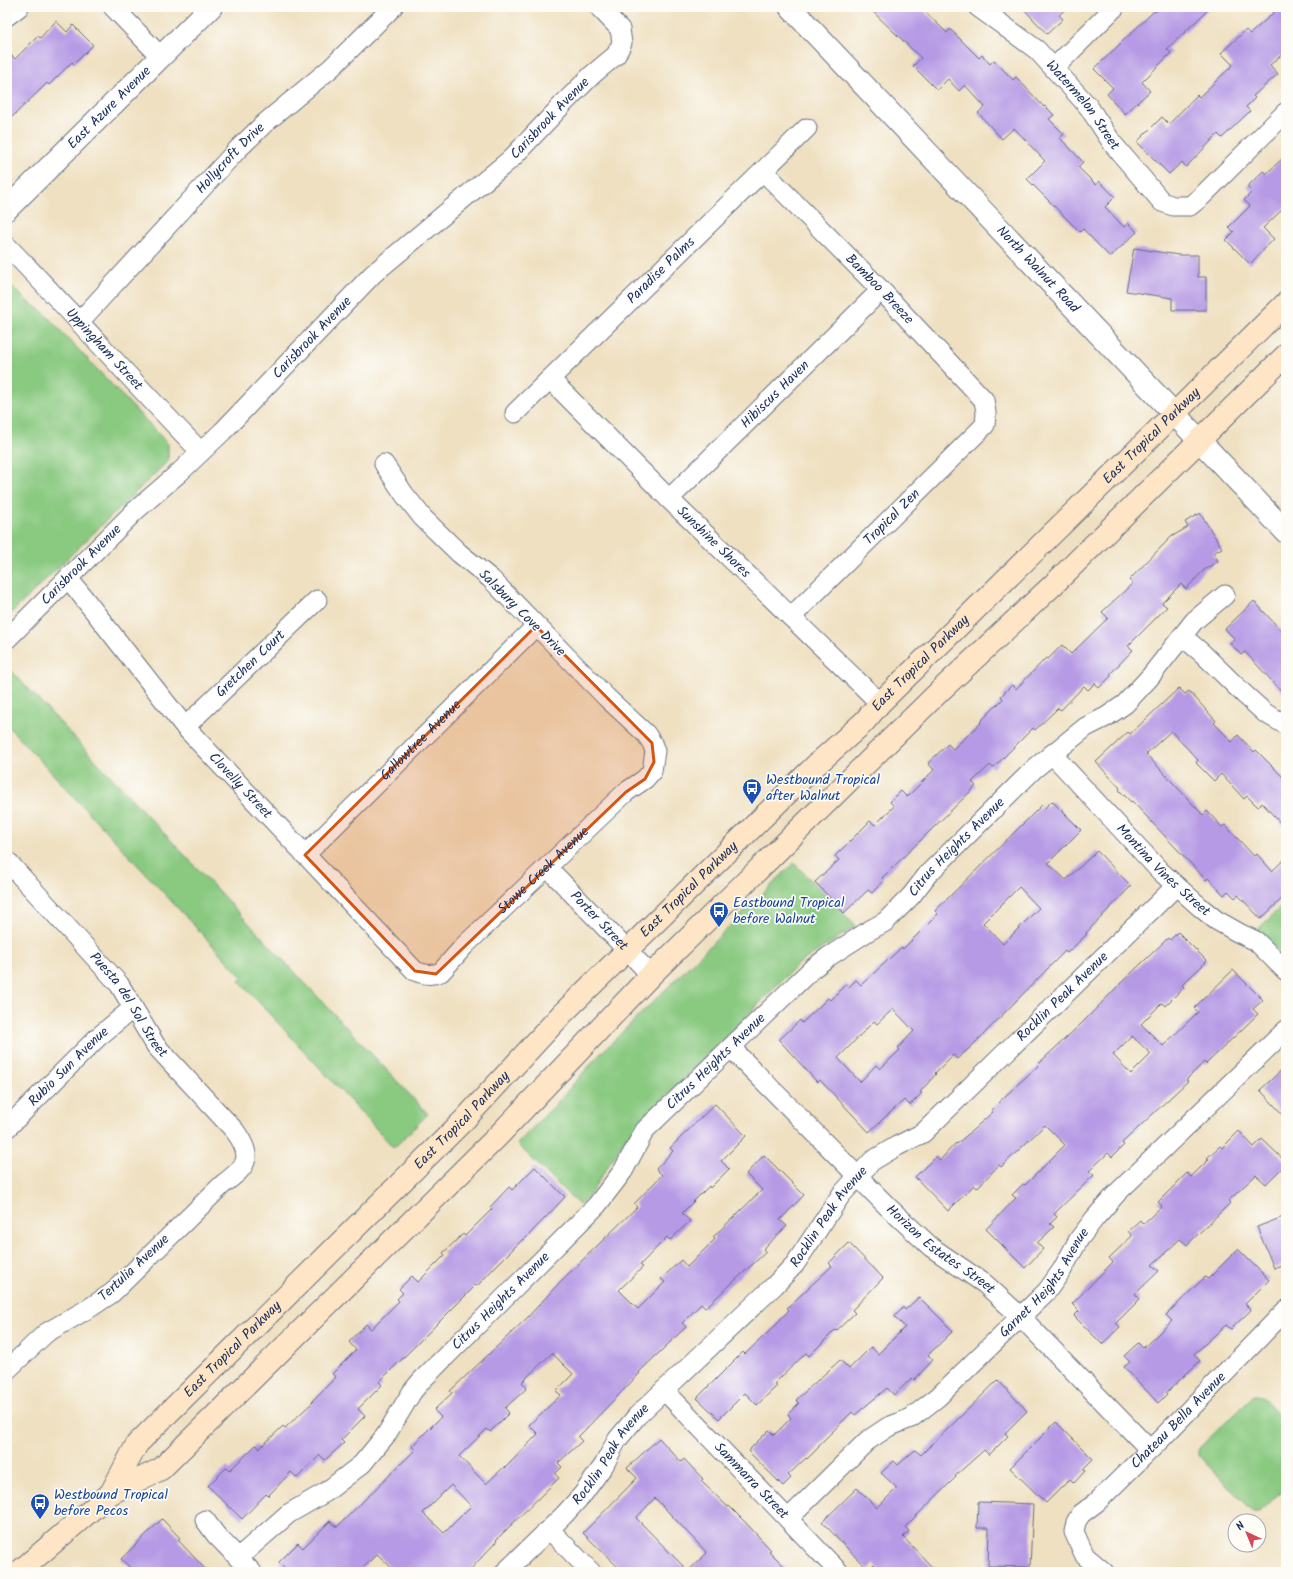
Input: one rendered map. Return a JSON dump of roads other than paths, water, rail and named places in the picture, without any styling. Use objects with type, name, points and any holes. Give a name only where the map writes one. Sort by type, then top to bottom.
[{"type":"main road","name":"East Tropical Parkway","points":[[111,1493],[137,1444],[465,1119],[544,1033],[627,950],[816,765],[864,722],[880,703],[1286,302]]},
{"type":"main road","name":"East Tropical Parkway","points":[[19,1572],[111,1493],[161,1469],[496,1137],[651,975],[942,689],[1054,584],[1286,355]]},
{"type":"street","points":[[7,16],[19,7]]},
{"type":"street","points":[[113,7],[161,57]]},
{"type":"street","name":"East Azure Avenue","points":[[7,209],[211,7]]},
{"type":"street","name":"Hollycroft Drive","points":[[79,322],[237,150],[265,123],[332,68],[394,7]]},
{"type":"street","name":"Carisbrook Avenue","points":[[7,639],[135,511],[201,452],[249,405],[373,274],[512,158],[564,103],[616,55],[622,43],[620,29],[599,7]]},
{"type":"street","name":"North Walnut Road","points":[[790,7],[1286,532]]},
{"type":"street","name":"Watermelon Street","points":[[978,7],[1037,50],[1088,106],[1113,144],[1153,193],[1162,202],[1173,206],[1190,206],[1202,196],[1286,112]]},
{"type":"street","points":[[1054,68],[1115,7]]},
{"type":"street","name":"Paradise Palms","points":[[515,413],[807,128]]},
{"type":"street","name":"Bamboo Breeze","points":[[763,171],[881,290],[984,400],[986,413]]},
{"type":"street","name":"Uppingham Street","points":[[7,246],[161,412],[201,452]]},
{"type":"street","name":"Hibiscus Haven","points":[[669,499],[881,290]]},
{"type":"street","name":"Sunshine Shores","points":[[550,379],[669,499],[880,703]]},
{"type":"street","name":"Tropical Zen","points":[[792,617],[985,425],[986,413]]},
{"type":"street","name":"Salsbury Cove Drive","points":[[384,464],[404,494],[423,518],[459,553],[492,579],[606,697],[646,734],[655,751],[654,762]]},
{"type":"street","name":"Clovelly Street","points":[[68,578],[185,727],[415,971],[429,975]]},
{"type":"street","name":"Citrus Heights Avenue","points":[[238,1558],[288,1514],[326,1492],[362,1464],[386,1435],[420,1381],[597,1205],[623,1171],[645,1130],[812,969],[870,930],[885,922],[911,896],[928,874],[1034,769],[1086,727],[1106,717],[1125,704],[1150,677],[1194,621],[1225,595]]},
{"type":"street","name":"Gretchen Court","points":[[185,727],[317,600]]},
{"type":"street","name":"Gallowtree Avenue","points":[[305,855],[536,626]]},
{"type":"street","points":[[1182,636],[1265,713],[1286,725]]},
{"type":"street","name":"Montina Vines Street","points":[[1052,754],[1160,871],[1176,886],[1216,920],[1239,934],[1256,941],[1286,971]]},
{"type":"street","name":"Stowe Creek Avenue","points":[[429,975],[441,972],[465,945],[626,792],[645,779],[652,771],[654,762]]},
{"type":"street","name":"Puesta del Sol Street","points":[[8,864],[119,984],[156,1046],[235,1131],[242,1141],[245,1152]]},
{"type":"street","name":"Porter Street","points":[[547,867],[651,975]]},
{"type":"street","name":"Rocklin Peak Avenue","points":[[505,1572],[583,1494],[604,1465],[617,1440],[637,1416],[794,1264],[837,1201],[872,1161],[923,1133],[1176,886]]},
{"type":"street","name":"Rubio Sun Avenue","points":[[7,1128],[97,1038],[134,1008]]},
{"type":"street","name":"Garnet Heights Avenue","points":[[788,1519],[867,1441],[888,1427],[911,1418],[938,1397],[1021,1317],[1047,1291],[1062,1270],[1079,1239],[1117,1193],[1286,1030]]},
{"type":"street","name":"Horizon Estates Street","points":[[730,1048],[857,1177],[931,1247],[985,1284],[1021,1317],[1150,1450]]},
{"type":"street","name":"Tertulia Avenue","points":[[7,1370],[46,1333],[112,1293],[222,1185],[242,1170],[245,1160],[245,1152]]},
{"type":"street","name":"Chateau Bella Avenue","points":[[1104,1572],[1085,1556],[1074,1532],[1076,1522],[1081,1514],[1097,1502],[1150,1450],[1286,1310]]},
{"type":"street","name":"Sammarra Street","points":[[664,1390],[839,1572]]},
{"type":"street","points":[[205,1520],[216,1535],[252,1572]]},
{"type":"street","points":[[549,1529],[591,1572]]},
{"type":"place","name":"Westbound Tropical after Walnut","points":[[752,805]]},
{"type":"place","name":"Eastbound Tropical before Walnut","points":[[719,928]]},
{"type":"place","name":"Westbound Tropical before Pecos","points":[[40,1520]]}]
